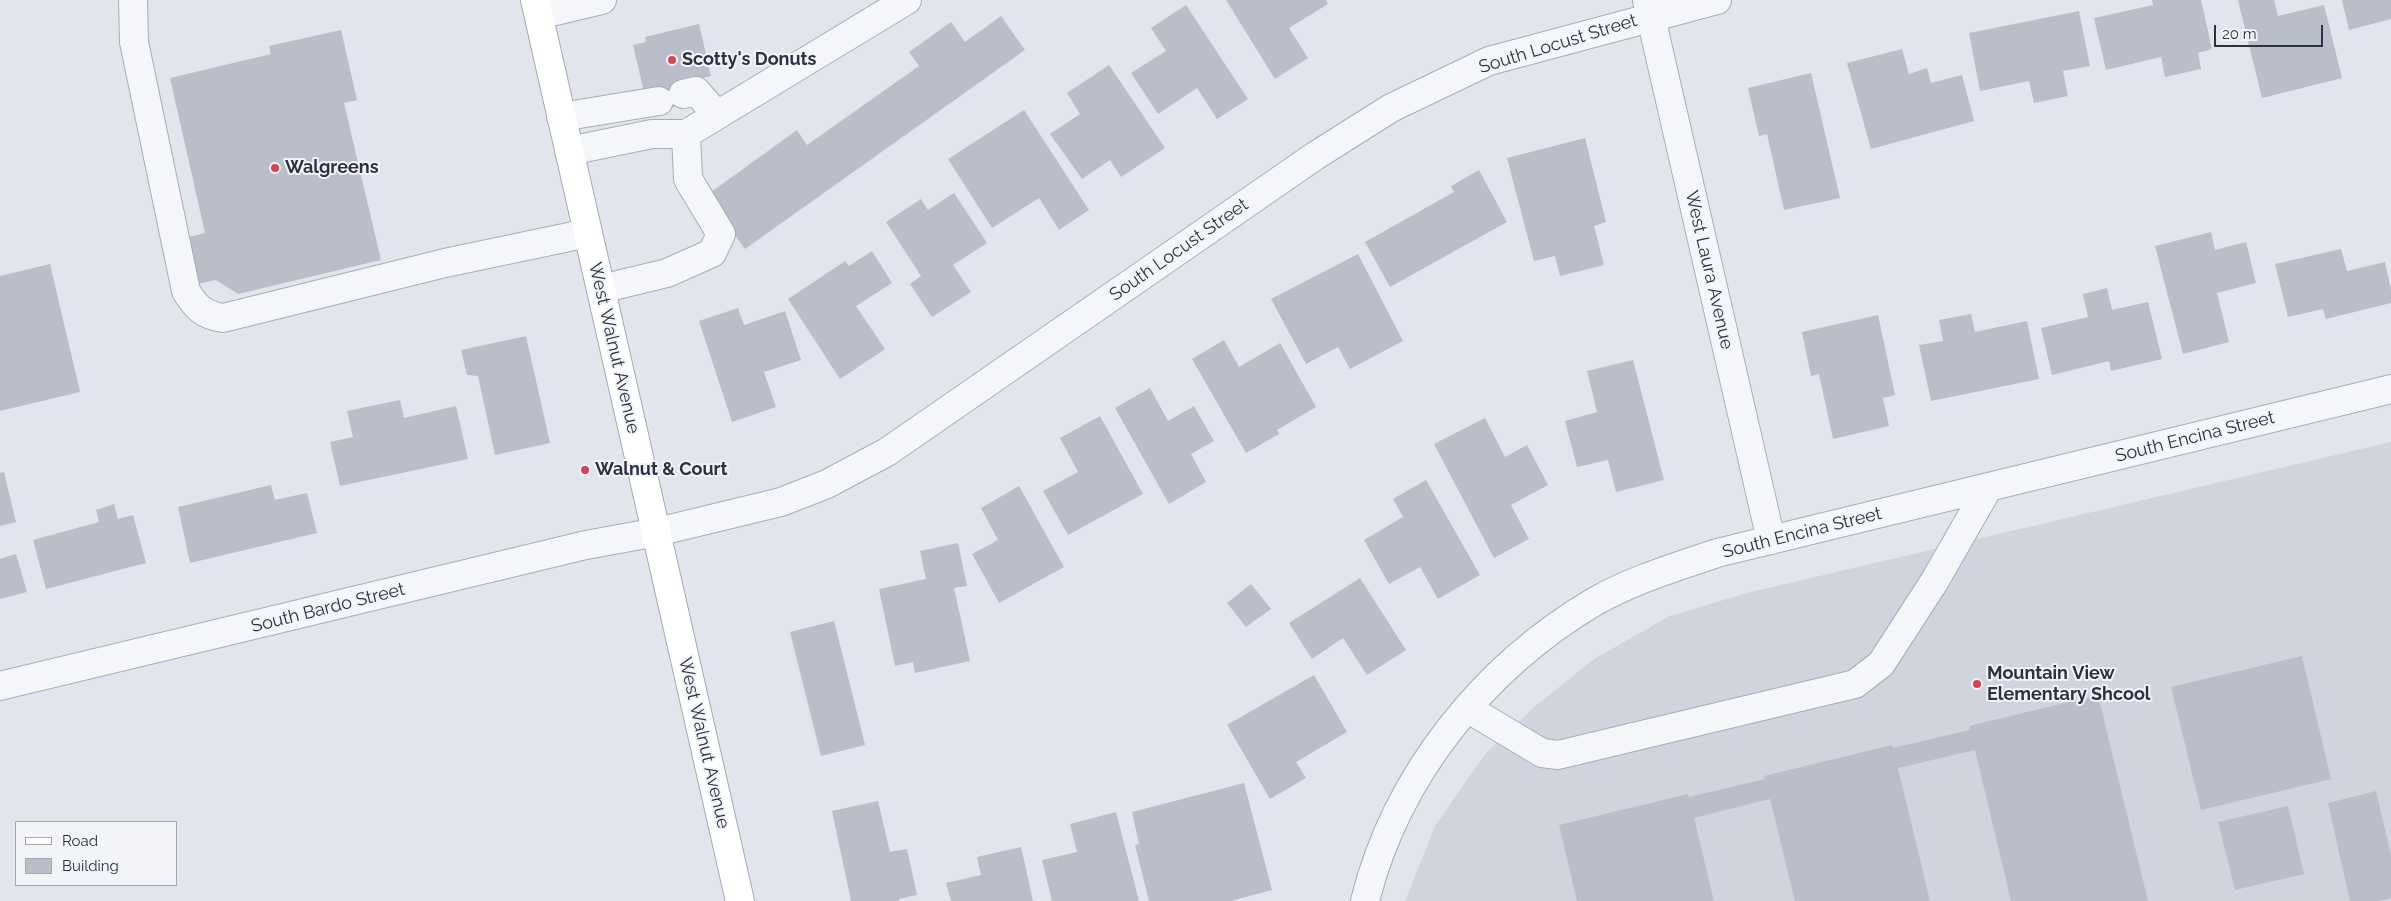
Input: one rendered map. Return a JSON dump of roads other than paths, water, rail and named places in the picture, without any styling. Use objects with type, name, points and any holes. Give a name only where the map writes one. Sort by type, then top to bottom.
[{"type":"main road","name":"West Walnut Avenue","points":[[537,8],[740,901]]},
{"type":"street","points":[[537,8],[602,0]]},
{"type":"street","points":[[569,151],[652,134],[686,134],[907,0]]},
{"type":"street","name":"South Locust Street","points":[[656,532],[781,502],[827,484],[887,452],[1315,156],[1391,108],[1489,61],[1649,8],[1717,0]]},
{"type":"street","name":"West Laura Avenue","points":[[1649,8],[1770,540]]},
{"type":"street","points":[[134,9],[134,42],[186,291],[196,307],[209,316],[223,318],[445,263],[588,234]]},
{"type":"street","points":[[561,117],[671,98],[696,91],[718,115]]},
{"type":"street","points":[[601,289],[667,273],[712,253],[721,234],[688,179],[686,134]]},
{"type":"street","name":"South Encina Street","points":[[1365,901],[1374,868],[1404,799],[1431,754],[1492,681],[1542,637],[1596,601],[1661,572],[1717,553],[2391,389]]},
{"type":"street","points":[[1468,708],[1542,752],[1558,755],[1855,684],[1881,664],[1934,582],[1988,488]]},
{"type":"street","name":"South Bardo Street","points":[[0,686],[586,545],[656,532]]},
{"type":"place","name":"Scotty's Donuts","points":[[672,60]]},
{"type":"place","name":"Walgreens","points":[[275,168]]},
{"type":"place","name":"Walnut & Court","points":[[585,470]]},
{"type":"place","name":"Mountain View Elementary Shcool","points":[[1977,684]]}]
